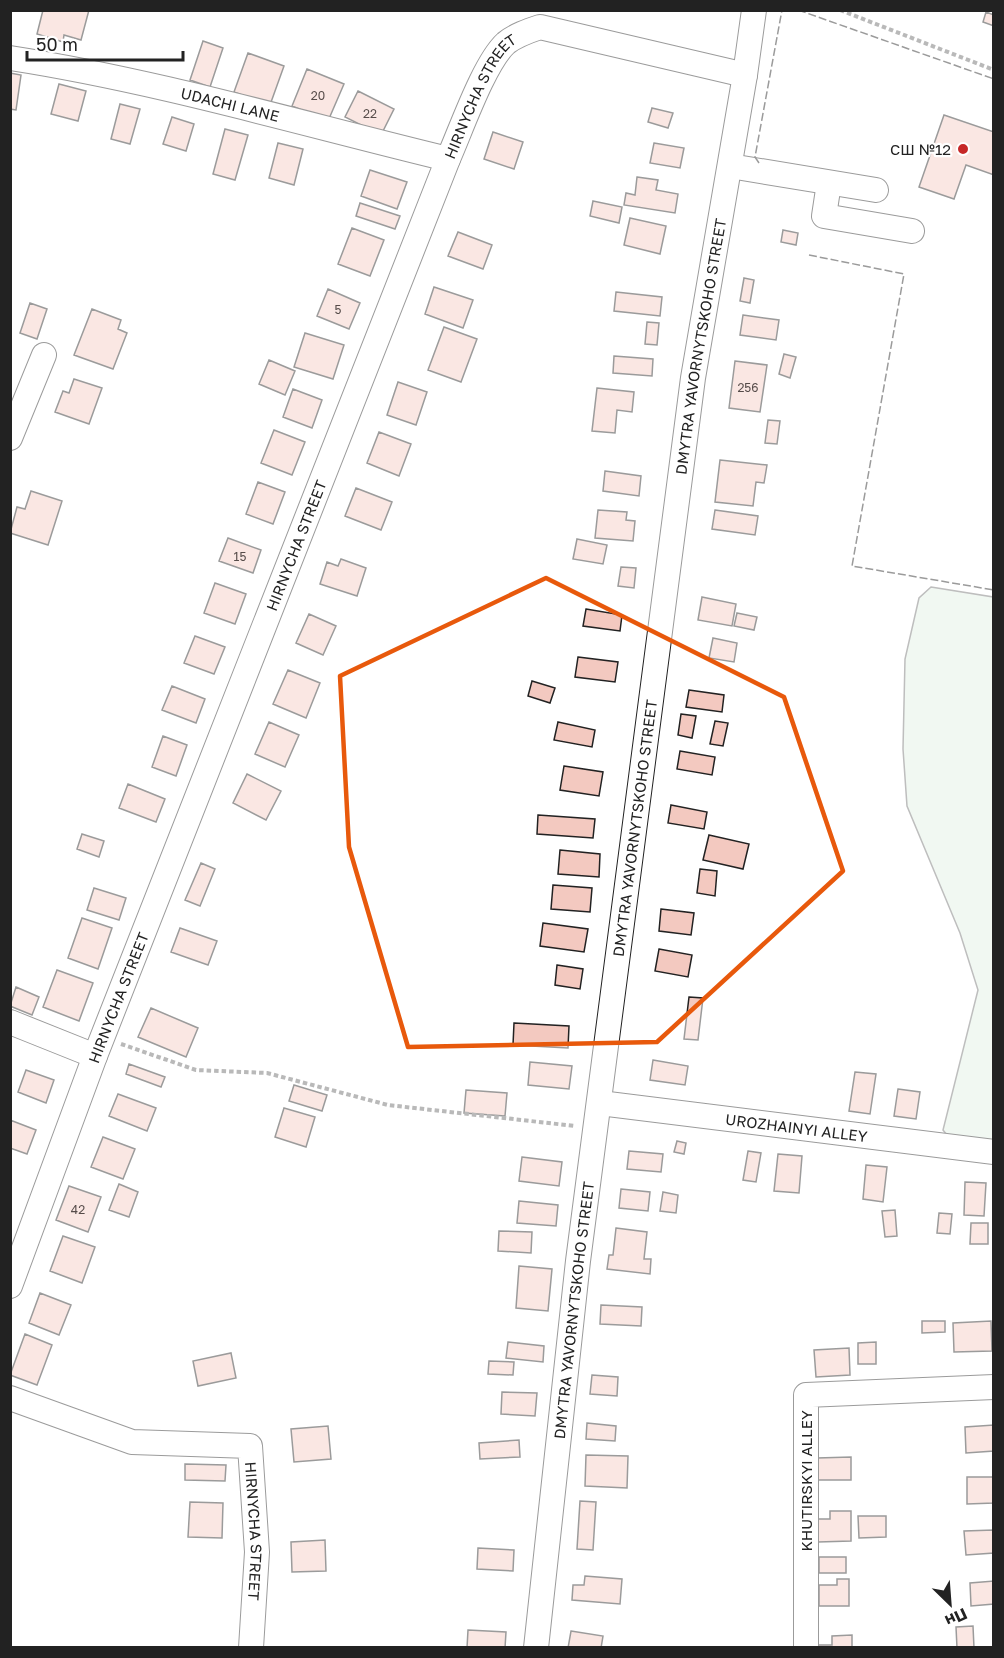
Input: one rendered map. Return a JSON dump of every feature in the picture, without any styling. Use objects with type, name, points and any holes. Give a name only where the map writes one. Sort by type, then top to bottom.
[{"type":"street","name":"DMYTRA YAVORNYTSKOHO STREET","points":[[536,1647],[578,1262],[691,390],[746,75],[754,10]]},
{"type":"street","name":"HIRNYCHA STREET","points":[[10,1286],[98,1047],[448,159],[492,63],[506,44],[524,32],[540,27],[746,75]]},
{"type":"street","name":"UDACHI LANE","points":[[10,58],[51,64],[448,159]]},
{"type":"street","points":[[730,166],[876,190]]},
{"type":"street","points":[[829,183],[824,216],[912,231]]},
{"type":"street","points":[[10,438],[44,355]]},
{"type":"street","points":[[10,1022],[98,1047]]},
{"type":"street","name":"UROZHAINYI ALLEY","points":[[600,1103],[993,1152]]},
{"type":"street","name":"KHUTIRSKYI ALLEY","points":[[806,1647],[806,1395],[993,1387]]},
{"type":"street","name":"HIRNYCHA STREET","points":[[10,1398],[132,1442],[250,1446],[257,1552],[251,1647]]},
{"type":"path","points":[[840,10],[993,70]]},
{"type":"path","points":[[98,1047],[196,1070],[267,1073],[388,1104],[431,1111],[596,1127]]},
{"type":"highlighted area","points":[[546,578],[784,697],[843,871],[657,1042],[408,1047],[349,847],[340,676]]},
{"type":"green space","points":[[931,587],[993,597],[993,1143],[947,1135],[943,1130],[978,990],[960,933],[907,806],[903,749],[905,659],[919,598]]},
{"type":"building","points":[[43,10],[89,10],[81,40],[64,35],[63,42],[37,34]]},
{"type":"building","points":[[986,12],[994,15],[994,26],[983,22]]},
{"type":"building","points":[[203,41],[223,48],[210,87],[190,80]]},
{"type":"building","points":[[248,53],[284,66],[270,105],[234,92]]},
{"type":"building","points":[[307,69],[344,84],[328,121],[292,106]]},
{"type":"building","points":[[10,73],[21,75],[16,110],[10,109]]},
{"type":"building","points":[[59,84],[86,91],[78,121],[51,114]]},
{"type":"building","points":[[358,91],[394,109],[381,135],[345,117]]},
{"type":"building","points":[[120,104],[140,109],[130,144],[111,139]]},
{"type":"building","points":[[652,108],[673,113],[668,128],[648,122]]},
{"type":"building","name":"СШ №12","points":[[944,115],[994,132],[994,175],[966,165],[954,199],[919,187]]},
{"type":"building","points":[[172,117],[194,124],[186,151],[163,144]]},
{"type":"building","points":[[225,129],[248,135],[235,180],[213,174]]},
{"type":"building","points":[[493,132],[523,142],[514,169],[484,159]]},
{"type":"building","points":[[278,143],[303,149],[294,185],[269,178]]},
{"type":"building","points":[[654,143],[684,148],[680,168],[650,163]]},
{"type":"building","points":[[370,170],[407,182],[397,209],[361,196]]},
{"type":"building","points":[[637,177],[658,180],[656,190],[678,194],[675,213],[624,205],[626,193],[635,195]]},
{"type":"building","points":[[593,201],[622,207],[619,223],[590,216]]},
{"type":"building","points":[[360,203],[400,216],[395,229],[356,216]]},
{"type":"building","points":[[630,218],[666,226],[660,254],[624,245]]},
{"type":"building","points":[[352,228],[384,240],[370,276],[338,264]]},
{"type":"building","points":[[783,230],[798,233],[796,245],[781,242]]},
{"type":"building","points":[[458,232],[492,245],[483,269],[448,256]]},
{"type":"building","points":[[744,278],[754,280],[750,303],[740,301]]},
{"type":"building","points":[[434,287],[473,300],[463,328],[425,314]]},
{"type":"building","points":[[328,289],[360,303],[349,329],[317,316]]},
{"type":"building","points":[[616,292],[662,297],[660,316],[614,311]]},
{"type":"building","points":[[30,303],[47,309],[37,339],[20,333]]},
{"type":"building","points":[[92,309],[121,320],[118,329],[127,333],[113,369],[74,355]]},
{"type":"building","points":[[743,315],[779,320],[776,340],[740,335]]},
{"type":"building","points":[[647,322],[659,323],[657,345],[645,344]]},
{"type":"building","points":[[444,327],[477,339],[461,382],[428,370]]},
{"type":"building","points":[[305,333],[344,345],[333,379],[294,367]]},
{"type":"building","points":[[784,354],[796,357],[790,378],[779,374]]},
{"type":"building","points":[[614,356],[653,359],[652,376],[613,373]]},
{"type":"building","points":[[269,360],[295,371],[285,395],[259,384]]},
{"type":"building","points":[[735,361],[767,365],[760,412],[729,408]]},
{"type":"building","points":[[74,379],[102,388],[89,424],[55,412],[63,391],[69,393]]},
{"type":"building","points":[[398,382],[427,392],[416,425],[387,415]]},
{"type":"building","points":[[597,388],[634,392],[632,412],[617,410],[615,433],[592,431]]},
{"type":"building","points":[[293,389],[322,400],[312,428],[283,417]]},
{"type":"building","points":[[768,420],[780,421],[777,444],[765,443]]},
{"type":"building","points":[[274,430],[305,442],[292,475],[261,463]]},
{"type":"building","points":[[379,432],[411,444],[399,476],[367,463]]},
{"type":"building","points":[[720,460],[767,465],[764,483],[756,482],[753,506],[715,502]]},
{"type":"building","points":[[605,471],[641,476],[639,496],[603,491]]},
{"type":"building","points":[[258,482],[285,492],[273,524],[246,514]]},
{"type":"building","points":[[356,488],[392,502],[381,530],[345,516]]},
{"type":"building","points":[[31,491],[62,501],[48,545],[10,533],[17,507],[25,509]]},
{"type":"building","points":[[598,510],[627,512],[626,520],[635,521],[633,541],[595,538]]},
{"type":"building","points":[[715,510],[758,516],[755,535],[712,529]]},
{"type":"building","points":[[228,538],[261,550],[253,573],[219,561]]},
{"type":"building","points":[[577,539],[607,545],[603,564],[573,559]]},
{"type":"building","points":[[341,559],[366,568],[357,596],[320,584],[327,562],[338,566]]},
{"type":"building","points":[[621,567],[636,568],[634,588],[618,586]]},
{"type":"building","points":[[215,583],[246,594],[235,624],[204,613]]},
{"type":"building","points":[[702,597],[736,604],[732,626],[698,620]]},
{"type":"building","points":[[586,609],[622,615],[620,631],[583,626]]},
{"type":"building","points":[[737,613],[757,617],[754,630],[734,626]]},
{"type":"building","points":[[309,614],[336,626],[323,655],[296,643]]},
{"type":"building","points":[[195,636],[225,647],[214,674],[184,663]]},
{"type":"building","points":[[713,638],[737,643],[734,662],[709,658]]},
{"type":"building","points":[[578,657],[618,662],[615,682],[575,677]]},
{"type":"building","points":[[288,670],[320,683],[306,718],[273,704]]},
{"type":"building","points":[[532,681],[555,688],[550,703],[528,696]]},
{"type":"building","points":[[172,686],[205,699],[196,723],[162,710]]},
{"type":"building","points":[[689,690],[724,695],[722,712],[686,707]]},
{"type":"building","points":[[681,714],[696,716],[692,738],[678,735]]},
{"type":"building","points":[[715,721],[728,723],[723,746],[710,744]]},
{"type":"building","points":[[269,722],[299,735],[285,767],[255,754]]},
{"type":"building","points":[[558,722],[595,730],[592,747],[554,740]]},
{"type":"building","points":[[163,736],[187,745],[176,776],[152,767]]},
{"type":"building","points":[[680,751],[715,757],[712,775],[677,769]]},
{"type":"building","points":[[564,766],[603,772],[599,796],[560,790]]},
{"type":"building","points":[[247,774],[281,791],[266,820],[233,803]]},
{"type":"building","points":[[128,784],[165,799],[156,822],[119,808]]},
{"type":"building","points":[[671,805],[707,812],[704,829],[668,823]]},
{"type":"building","points":[[538,815],[595,819],[593,838],[537,834]]},
{"type":"building","points":[[82,834],[104,841],[99,857],[77,849]]},
{"type":"building","points":[[709,835],[749,844],[743,869],[703,860]]},
{"type":"building","points":[[560,850],[600,854],[599,877],[558,874]]},
{"type":"building","points":[[201,863],[215,869],[200,906],[185,900]]},
{"type":"building","points":[[700,869],[717,871],[715,896],[697,893]]},
{"type":"building","points":[[553,885],[592,888],[590,912],[551,909]]},
{"type":"building","points":[[94,888],[126,898],[119,920],[87,910]]},
{"type":"building","points":[[661,909],[694,913],[691,935],[659,931]]},
{"type":"building","points":[[82,918],[112,928],[98,969],[68,958]]},
{"type":"building","points":[[543,923],[588,929],[584,952],[540,946]]},
{"type":"building","points":[[180,928],[217,941],[208,965],[171,952]]},
{"type":"building","points":[[659,949],[692,955],[688,977],[655,971]]},
{"type":"building","points":[[557,965],[583,969],[580,989],[555,985]]},
{"type":"building","points":[[57,970],[93,983],[79,1021],[43,1007]]},
{"type":"building","points":[[16,987],[39,997],[32,1015],[10,1006]]},
{"type":"building","points":[[689,997],[703,998],[698,1040],[684,1039]]},
{"type":"building","points":[[151,1008],[198,1028],[186,1057],[138,1037]]},
{"type":"building","points":[[514,1023],[569,1026],[568,1048],[513,1045]]},
{"type":"building","points":[[653,1060],[688,1066],[685,1085],[650,1080]]},
{"type":"building","points":[[530,1062],[572,1066],[569,1089],[528,1085]]},
{"type":"building","points":[[129,1064],[165,1077],[161,1087],[126,1074]]},
{"type":"building","points":[[26,1070],[54,1080],[46,1103],[18,1092]]},
{"type":"building","points":[[855,1072],[876,1074],[870,1114],[849,1111]]},
{"type":"building","points":[[294,1085],[327,1095],[322,1111],[289,1101]]},
{"type":"building","points":[[898,1089],[920,1092],[916,1119],[894,1116]]},
{"type":"building","points":[[466,1090],[507,1093],[505,1116],[464,1113]]},
{"type":"building","points":[[118,1094],[156,1108],[147,1131],[109,1116]]},
{"type":"building","points":[[284,1108],[315,1117],[306,1147],[275,1137]]},
{"type":"building","points":[[10,1120],[36,1130],[27,1154],[10,1148]]},
{"type":"building","points":[[103,1137],[135,1149],[123,1179],[91,1167]]},
{"type":"building","points":[[677,1141],[686,1143],[684,1154],[674,1152]]},
{"type":"building","points":[[629,1151],[663,1154],[661,1172],[627,1169]]},
{"type":"building","points":[[748,1151],[761,1153],[756,1182],[743,1180]]},
{"type":"building","points":[[778,1154],[802,1156],[799,1193],[774,1191]]},
{"type":"building","points":[[522,1157],[562,1162],[559,1186],[519,1181]]},
{"type":"building","points":[[866,1165],[887,1167],[883,1202],[863,1199]]},
{"type":"building","points":[[965,1182],[986,1183],[984,1216],[964,1215]]},
{"type":"building","points":[[119,1184],[138,1192],[129,1217],[109,1210]]},
{"type":"building","points":[[69,1186],[101,1197],[88,1232],[56,1220]]},
{"type":"building","points":[[621,1189],[650,1192],[648,1211],[619,1208]]},
{"type":"building","points":[[663,1192],[678,1195],[676,1213],[660,1211]]},
{"type":"building","points":[[519,1201],[558,1205],[556,1226],[517,1223]]},
{"type":"building","points":[[895,1210],[897,1236],[885,1237],[882,1211]]},
{"type":"building","points":[[939,1213],[952,1214],[950,1234],[937,1233]]},
{"type":"building","points":[[971,1223],[988,1223],[988,1244],[970,1244]]},
{"type":"building","points":[[616,1228],[647,1232],[644,1259],[651,1259],[650,1274],[607,1269],[609,1255],[613,1255]]},
{"type":"building","points":[[499,1231],[532,1232],[531,1253],[498,1251]]},
{"type":"building","points":[[63,1236],[95,1247],[82,1283],[50,1271]]},
{"type":"building","points":[[519,1266],[552,1269],[548,1311],[516,1308]]},
{"type":"building","points":[[40,1293],[71,1305],[59,1335],[29,1323]]},
{"type":"building","points":[[601,1305],[642,1307],[641,1326],[600,1324]]},
{"type":"building","points":[[922,1321],[945,1321],[945,1332],[922,1333]]},
{"type":"building","points":[[991,1321],[992,1351],[954,1352],[953,1323]]},
{"type":"building","points":[[25,1334],[52,1345],[37,1385],[10,1375]]},
{"type":"building","points":[[508,1342],[544,1346],[543,1362],[506,1358]]},
{"type":"building","points":[[876,1342],[876,1364],[858,1364],[858,1343]]},
{"type":"building","points":[[849,1348],[850,1375],[816,1377],[814,1350]]},
{"type":"building","points":[[231,1353],[236,1378],[198,1386],[193,1361]]},
{"type":"building","points":[[489,1361],[514,1362],[513,1375],[488,1374]]},
{"type":"building","points":[[592,1375],[618,1377],[617,1396],[590,1394]]},
{"type":"building","points":[[502,1392],[537,1393],[535,1416],[501,1414]]},
{"type":"building","points":[[587,1423],[616,1426],[615,1441],[586,1439]]},
{"type":"building","points":[[994,1425],[994,1451],[966,1453],[965,1427]]},
{"type":"building","points":[[328,1426],[331,1459],[294,1462],[291,1429]]},
{"type":"building","points":[[519,1440],[520,1457],[480,1459],[479,1443]]},
{"type":"building","points":[[586,1455],[628,1456],[627,1488],[585,1486]]},
{"type":"building","points":[[851,1457],[851,1480],[817,1480],[817,1458]]},
{"type":"building","points":[[185,1464],[226,1465],[225,1481],[185,1480]]},
{"type":"building","points":[[967,1477],[994,1477],[994,1503],[967,1504]]},
{"type":"building","points":[[580,1501],[596,1502],[593,1550],[577,1549]]},
{"type":"building","points":[[190,1502],[223,1503],[222,1538],[188,1537]]},
{"type":"building","points":[[830,1511],[851,1511],[851,1541],[818,1542],[818,1519],[830,1519]]},
{"type":"building","points":[[858,1516],[886,1516],[886,1537],[859,1538]]},
{"type":"building","points":[[994,1530],[994,1553],[966,1555],[964,1531]]},
{"type":"building","points":[[325,1540],[326,1571],[292,1572],[291,1542]]},
{"type":"building","points":[[478,1548],[514,1550],[513,1571],[477,1569]]},
{"type":"building","points":[[819,1557],[846,1557],[846,1573],[819,1573]]},
{"type":"building","points":[[585,1576],[622,1579],[620,1604],[572,1600],[573,1585],[584,1585]]},
{"type":"building","points":[[837,1579],[849,1579],[849,1606],[819,1606],[819,1585],[837,1585]]},
{"type":"building","points":[[994,1581],[994,1604],[971,1606],[970,1583]]},
{"type":"building","points":[[973,1626],[974,1648],[957,1648],[956,1627]]},
{"type":"building","points":[[468,1630],[506,1632],[505,1648],[467,1648]]},
{"type":"building","points":[[571,1631],[603,1636],[601,1648],[568,1648]]},
{"type":"building","points":[[852,1635],[852,1648],[817,1648],[817,1645],[832,1645],[832,1636]]},
{"type":"fence","points":[[759,163],[755,157],[782,10]]},
{"type":"fence","points":[[798,10],[994,79]]},
{"type":"fence","points":[[809,255],[904,274],[852,566],[994,590]]},
{"type":"place","name":"СШ №12","points":[[963,149]]}]
